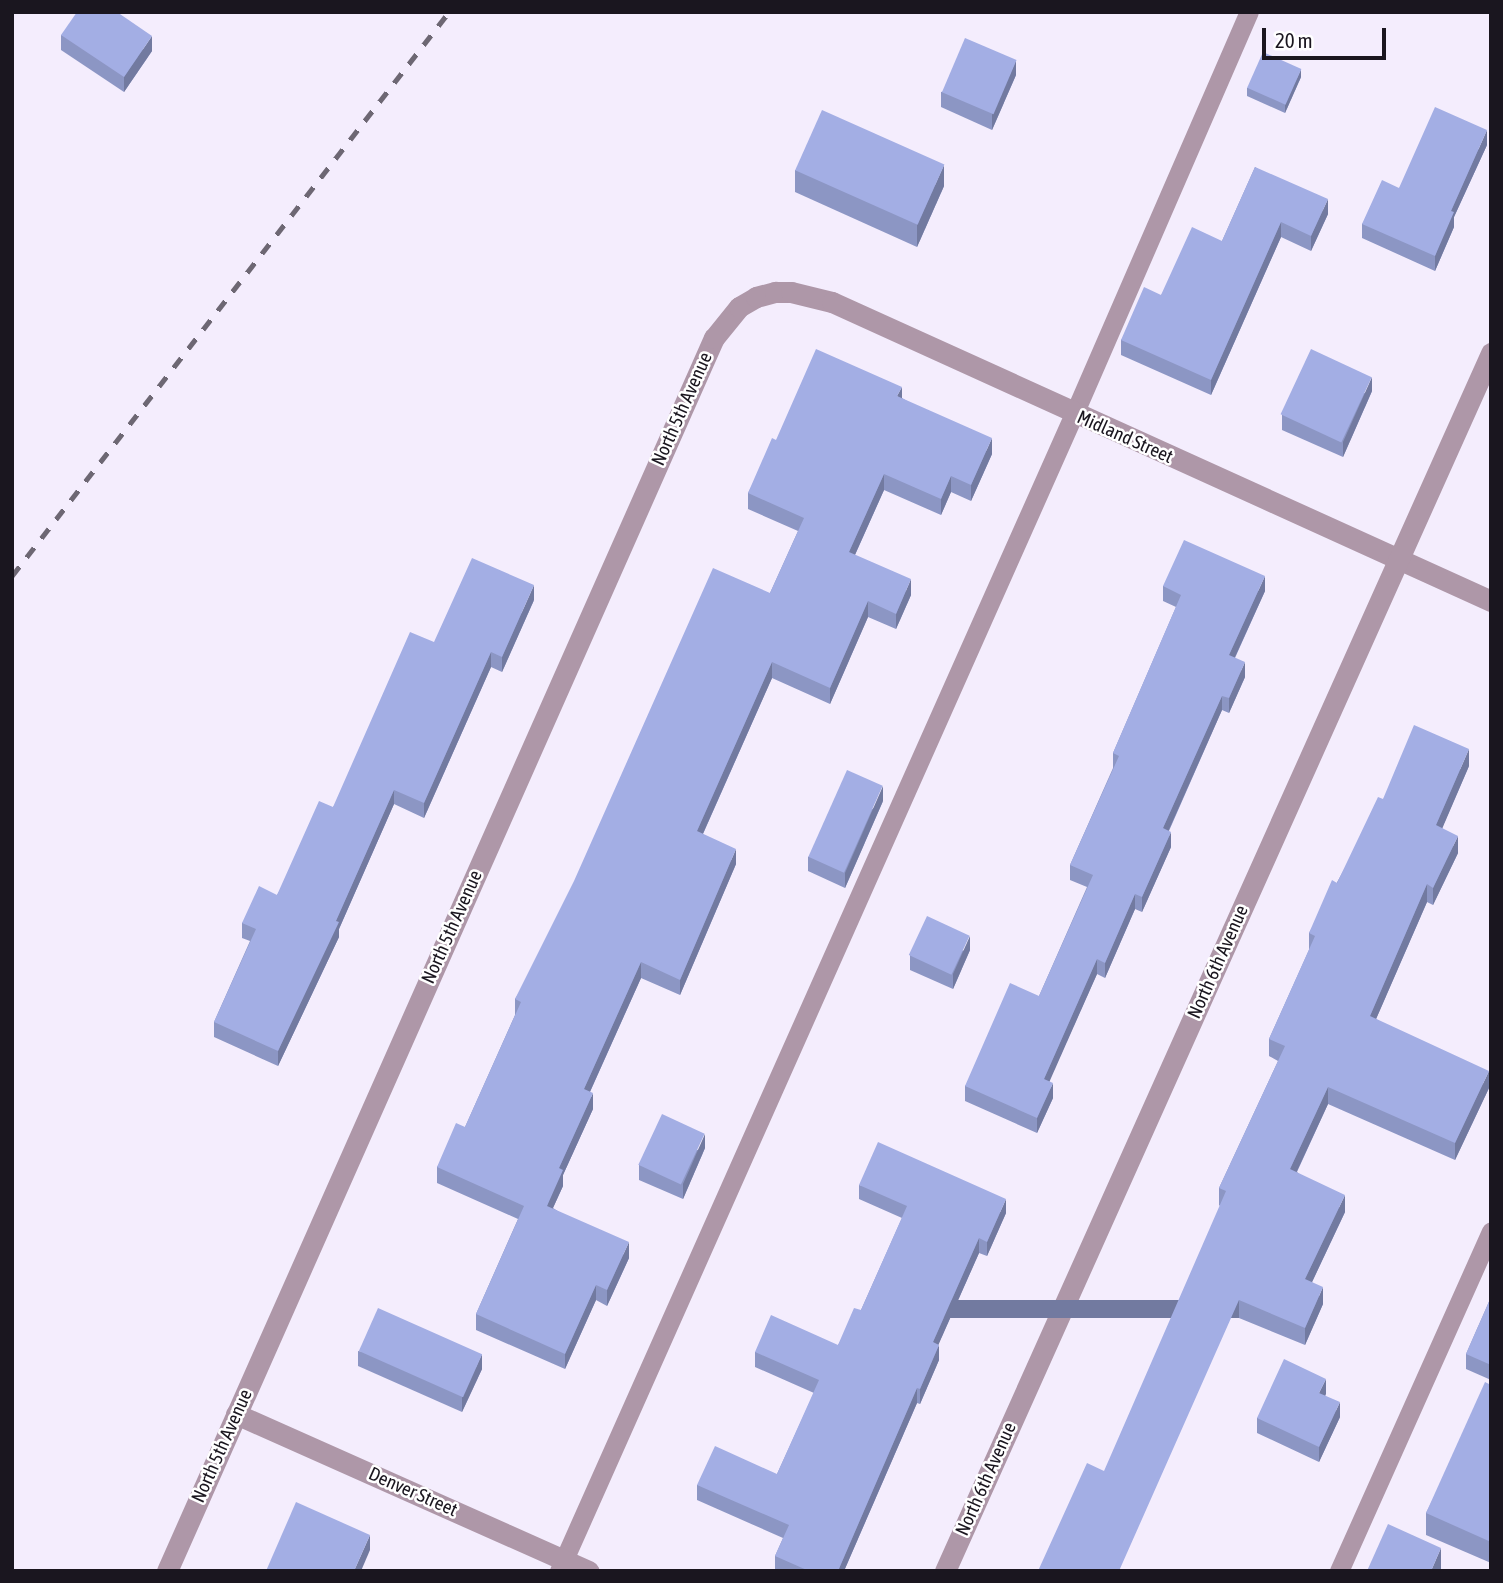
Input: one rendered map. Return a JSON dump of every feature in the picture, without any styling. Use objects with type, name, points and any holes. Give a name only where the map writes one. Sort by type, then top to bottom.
[{"type":"street","name":"Midland Street","points":[[755,297],[791,292],[832,302],[1491,601]]},
{"type":"street","name":"North 5th Avenue","points":[[167,1571],[714,338],[739,307],[755,297]]},
{"type":"street","name":"North 6th Avenue","points":[[945,1571],[1491,353]]},
{"type":"street","name":"Denver Street","points":[[236,1414],[562,1565],[589,1571]]},
{"type":"lane","points":[[562,1565],[1074,414],[1249,12]]},
{"type":"lane","points":[[1339,1571],[1491,1231]]},
{"type":"building","points":[[77,12],[117,12],[152,36],[124,77],[61,35]]},
{"type":"building","points":[[965,38],[1017,60],[993,114],[942,92]]},
{"type":"building","points":[[1263,52],[1301,69],[1286,105],[1247,88]]},
{"type":"building","points":[[1435,107],[1487,130],[1451,211],[1454,212],[1435,256],[1362,224],[1382,180],[1399,188]]},
{"type":"building","points":[[822,110],[944,165],[918,225],[795,170]]},
{"type":"building","points":[[1255,167],[1328,199],[1311,236],[1281,222],[1211,380],[1121,340],[1144,287],[1161,295],[1192,227],[1222,241]]},
{"type":"building","points":[[816,349],[902,387],[897,396],[992,438],[971,485],[951,476],[941,499],[884,474],[849,552],[911,579],[896,614],[868,601],[830,688],[772,662],[697,831],[736,849],[680,980],[641,962],[584,1089],[593,1093],[559,1168],[563,1170],[547,1206],[629,1242],[607,1290],[596,1285],[565,1354],[476,1314],[524,1206],[437,1167],[456,1123],[465,1127],[521,1002],[515,999],[574,881],[713,568],[770,593],[804,518],[748,493],[772,438],[776,440]]},
{"type":"building","points":[[1311,349],[1372,377],[1341,443],[1281,414]]},
{"type":"building","points":[[1184,540],[1265,576],[1229,655],[1245,662],[1229,698],[1222,696],[1163,828],[1171,832],[1142,897],[1135,894],[1105,963],[1097,959],[1044,1079],[1053,1083],[1037,1118],[965,1086],[1010,983],[1039,996],[1093,875],[1070,865],[1119,756],[1113,753],[1181,595],[1163,586]]},
{"type":"building","points":[[472,558],[534,585],[502,657],[491,652],[424,803],[394,790],[336,921],[339,922],[278,1051],[214,1022],[256,929],[242,923],[259,886],[277,895],[319,801],[333,807],[410,632],[434,642]]},
{"type":"building","points":[[1414,725],[1469,749],[1436,825],[1458,836],[1433,888],[1427,884],[1370,1016],[1489,1071],[1455,1143],[1328,1087],[1290,1169],[1345,1195],[1305,1279],[1323,1287],[1305,1328],[1239,1300],[1119,1571],[1038,1571],[1087,1463],[1104,1471],[1226,1191],[1219,1188],[1285,1046],[1269,1039],[1315,936],[1309,933],[1332,880],[1337,883],[1378,797],[1383,799]]},
{"type":"building","points":[[847,770],[883,786],[844,873],[808,857]]},
{"type":"building","points":[[927,916],[970,936],[951,975],[909,955]]},
{"type":"building","points":[[662,1114],[705,1134],[681,1185],[638,1165]]},
{"type":"building","points":[[878,1142],[1006,1199],[987,1242],[979,1238],[933,1342],[939,1345],[920,1389],[917,1388],[838,1571],[809,1571],[775,1556],[789,1525],[697,1485],[715,1446],[777,1474],[819,1380],[755,1352],[771,1315],[838,1345],[854,1308],[861,1310],[907,1206],[859,1185]]},
{"type":"building","points":[[1491,1297],[1491,1365],[1466,1354]]},
{"type":"building","points":[[378,1308],[482,1354],[463,1397],[359,1351]]},
{"type":"building","points":[[1284,1359],[1326,1379],[1319,1393],[1340,1402],[1319,1447],[1257,1418]]},
{"type":"building","points":[[1485,1382],[1491,1385],[1491,1542],[1426,1513]]},
{"type":"building","points":[[296,1502],[370,1535],[354,1571],[266,1571]]},
{"type":"building","points":[[1388,1524],[1441,1548],[1431,1571],[1367,1571]]},
{"type":"railway","points":[[12,576],[449,12]]}]
